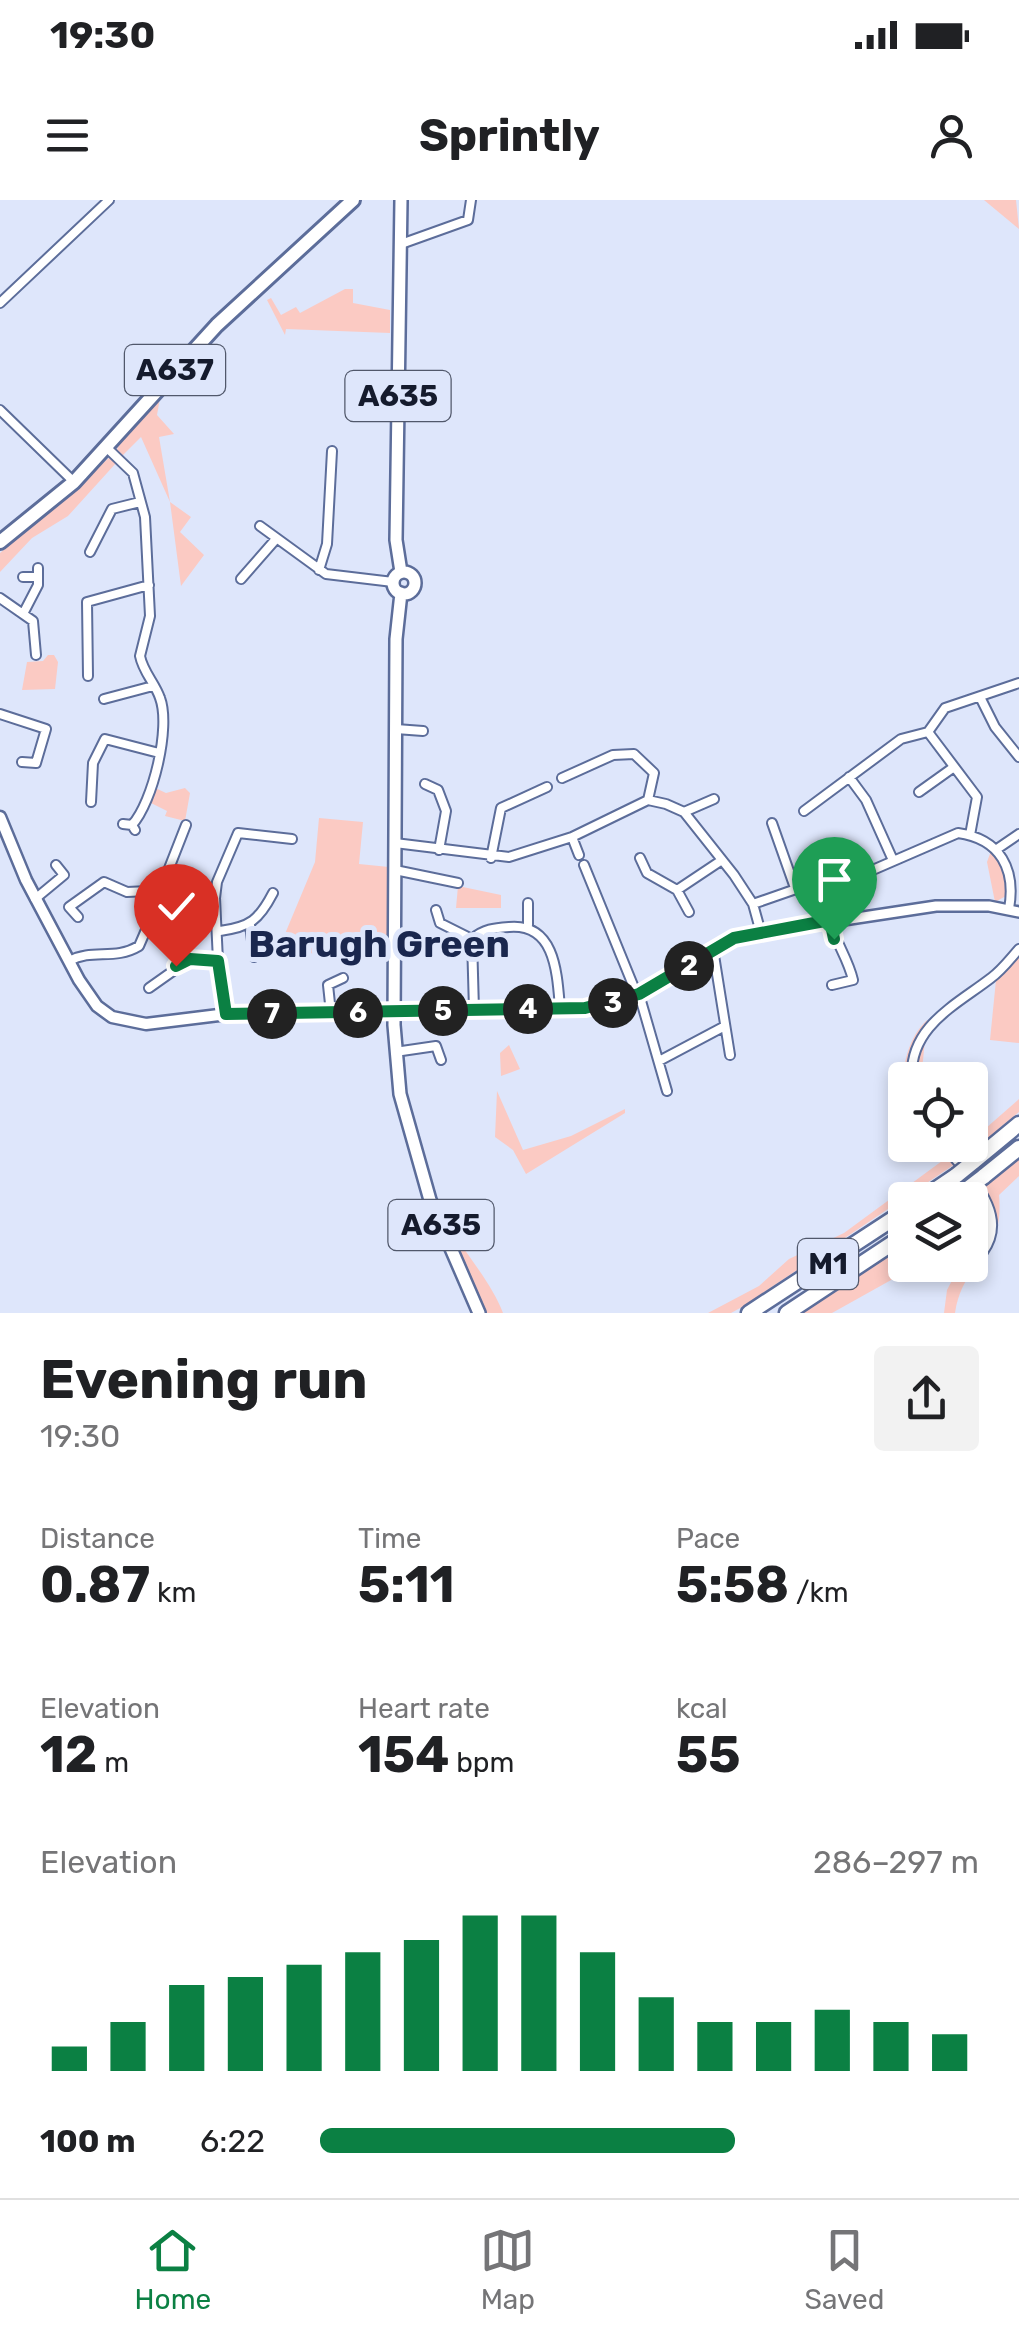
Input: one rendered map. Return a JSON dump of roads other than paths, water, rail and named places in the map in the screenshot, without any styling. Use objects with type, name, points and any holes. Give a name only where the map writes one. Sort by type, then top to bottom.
[{"type":"highway","name":"A637","points":[[0,542],[74,482],[216,325],[353,200]]},
{"type":"highway","points":[[946,1182],[1019,1124]]},
{"type":"highway","points":[[976,1182],[1019,1148]]},
{"type":"highway","name":"M1","points":[[750,1313],[888,1222]]},
{"type":"highway","name":"M1","points":[[787,1313],[888,1246]]},
{"type":"main road","name":"A635","points":[[397,577],[400,200]]},
{"type":"main road","points":[[411,574],[415,584],[410,592],[402,594],[397,577],[411,574]]},
{"type":"main road","name":"A635","points":[[402,594],[396,639],[395,1052],[400,1094],[418,1164],[478,1313]]},
{"type":"main road","points":[[0,816],[35,899],[69,961],[97,1006],[120,1020],[146,1024],[226,1014],[394,1012]]},
{"type":"street","points":[[0,303],[109,200]]},
{"type":"street","points":[[400,244],[468,220],[471,200]]},
{"type":"street","points":[[0,410],[74,482]]},
{"type":"street","points":[[106,447],[133,473],[140,502],[150,616],[140,656],[166,726],[130,826]]},
{"type":"street","points":[[319,570],[327,544],[332,451]]},
{"type":"street","points":[[90,552],[112,509],[140,502]]},
{"type":"street","points":[[260,526],[319,570],[344,579],[397,577]]},
{"type":"street","points":[[241,579],[276,539]]},
{"type":"street","points":[[23,578],[38,572],[33,599],[24,612]]},
{"type":"street","points":[[88,676],[87,602],[149,585]]},
{"type":"street","points":[[0,611],[3,600],[24,612],[36,632],[36,657]]},
{"type":"street","points":[[804,811],[815,808],[901,739],[928,732],[945,708],[1019,683]]},
{"type":"street","points":[[122,685],[126,696]]},
{"type":"street","points":[[104,699],[153,686]]},
{"type":"street","points":[[980,697],[1015,744],[1019,757]]},
{"type":"street","points":[[0,729],[3,716],[46,729],[36,763],[22,762]]},
{"type":"street","points":[[396,729],[423,731]]},
{"type":"street","points":[[928,732],[977,797],[970,834]]},
{"type":"street","points":[[91,802],[93,763],[105,739],[159,753]]},
{"type":"street","points":[[567,779],[613,755],[634,754],[654,773],[648,800]]},
{"type":"street","points":[[919,792],[954,767]]},
{"type":"street","points":[[849,777],[866,800],[892,858]]},
{"type":"street","points":[[425,784],[438,790],[445,805],[439,850]]},
{"type":"street","points":[[491,858],[502,808],[540,786]]},
{"type":"street","points":[[684,812],[714,799]]},
{"type":"street","points":[[395,843],[491,858],[529,852],[572,837],[648,800],[684,812],[753,904],[761,933]]},
{"type":"street","points":[[772,823],[795,888]]},
{"type":"street","points":[[104,882],[127,892],[149,892],[166,876],[186,825]]},
{"type":"street","points":[[226,1014],[218,961],[217,882],[238,833],[288,838],[282,848]]},
{"type":"street","points":[[394,1012],[608,1005],[638,995],[713,949],[761,933],[936,906],[1014,911],[1009,867],[996,848],[970,834],[946,835],[845,882],[822,880],[753,904]]},
{"type":"street","points":[[996,848],[1019,834]]},
{"type":"street","points":[[572,837],[580,855]]},
{"type":"street","points":[[640,858],[647,873],[677,890],[689,912]]},
{"type":"street","points":[[677,890],[722,860]]},
{"type":"street","points":[[35,899],[64,875],[56,864]]},
{"type":"street","points":[[584,865],[638,995],[667,1091]]},
{"type":"street","points":[[104,868],[104,882]]},
{"type":"street","points":[[395,870],[458,883]]},
{"type":"street","points":[[78,918],[67,908],[104,882]]},
{"type":"street","points":[[69,961],[86,953],[115,957],[139,946],[155,909],[149,892]]},
{"type":"street","points":[[254,957],[250,925],[273,893]]},
{"type":"street","points":[[528,903],[528,926]]},
{"type":"street","points":[[436,910],[440,923],[472,939]]},
{"type":"street","points":[[830,920],[834,939],[848,958],[852,980],[832,985]]},
{"type":"street","points":[[220,931],[250,925]]},
{"type":"street","points":[[472,939],[487,929],[528,926],[540,934],[556,970],[560,1008]]},
{"type":"street","points":[[472,939],[474,1010]]},
{"type":"street","points":[[713,949],[730,1054]]},
{"type":"street","points":[[915,1062],[917,1048],[933,1020],[998,972],[1019,949]]},
{"type":"street","points":[[149,988],[190,959],[218,961]]},
{"type":"street","points":[[331,1013],[328,985],[342,978]]},
{"type":"street","points":[[659,1061],[726,1026]]},
{"type":"street","points":[[395,1052],[436,1046],[441,1060]]},
{"type":"street","points":[[988,1206],[992,1211],[992,1239],[988,1245]]},
{"type":"district","name":"Barugh Green","points":[[379,944]]}]
